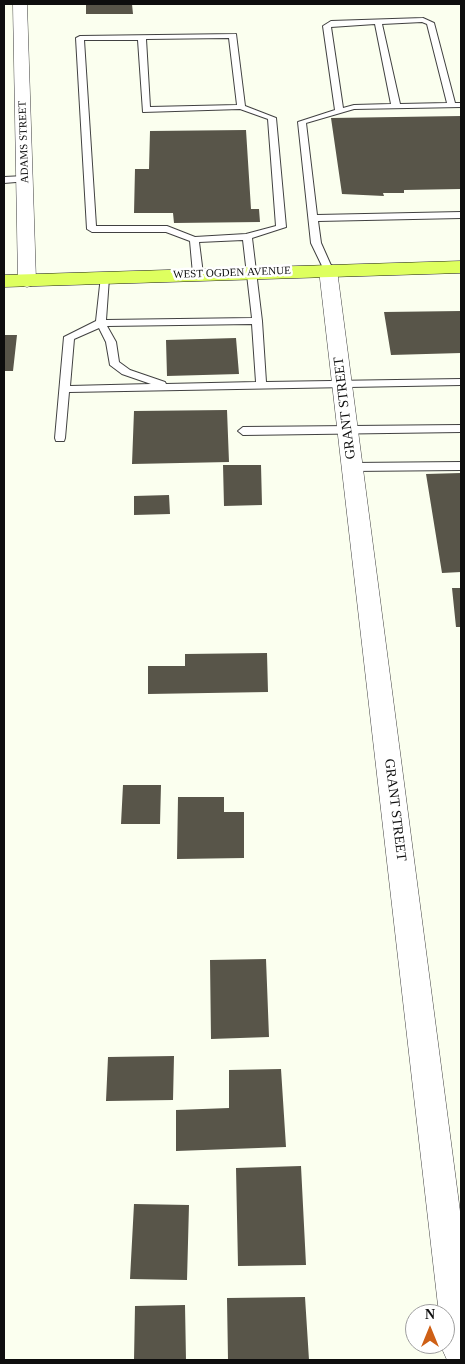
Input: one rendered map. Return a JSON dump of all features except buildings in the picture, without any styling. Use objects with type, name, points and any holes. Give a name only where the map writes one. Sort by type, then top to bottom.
[{"type":"main road","name":"WEST OGDEN AVENUE","points":[[4,281],[461,267]]},
{"type":"street","name":"ADAMS STREET","points":[[20,4],[26,281]]},
{"type":"street","name":"GRANT STREET","points":[[328,270],[461,1351]]},
{"type":"lane","points":[[328,270],[316,243],[302,122],[354,107],[457,105],[430,23],[423,20],[331,22],[327,26],[339,111]]},
{"type":"lane","points":[[378,21],[396,106]]},
{"type":"lane","points":[[142,37],[146,110],[241,107],[272,118],[281,227],[247,237],[194,240],[168,229],[92,229],[80,38],[142,37],[233,36],[241,107]]},
{"type":"lane","points":[[4,180],[25,179]]},
{"type":"lane","points":[[313,218],[461,215]]},
{"type":"lane","points":[[247,237],[257,321],[261,385]]},
{"type":"lane","points":[[194,240],[198,274]]},
{"type":"lane","points":[[104,278],[101,323],[112,342],[114,363],[126,372],[171,387]]},
{"type":"lane","points":[[60,438],[69,337],[101,323],[257,321]]},
{"type":"lane","points":[[64,389],[461,382]]},
{"type":"lane","points":[[243,431],[461,428]]},
{"type":"lane","points":[[352,467],[461,466]]}]
